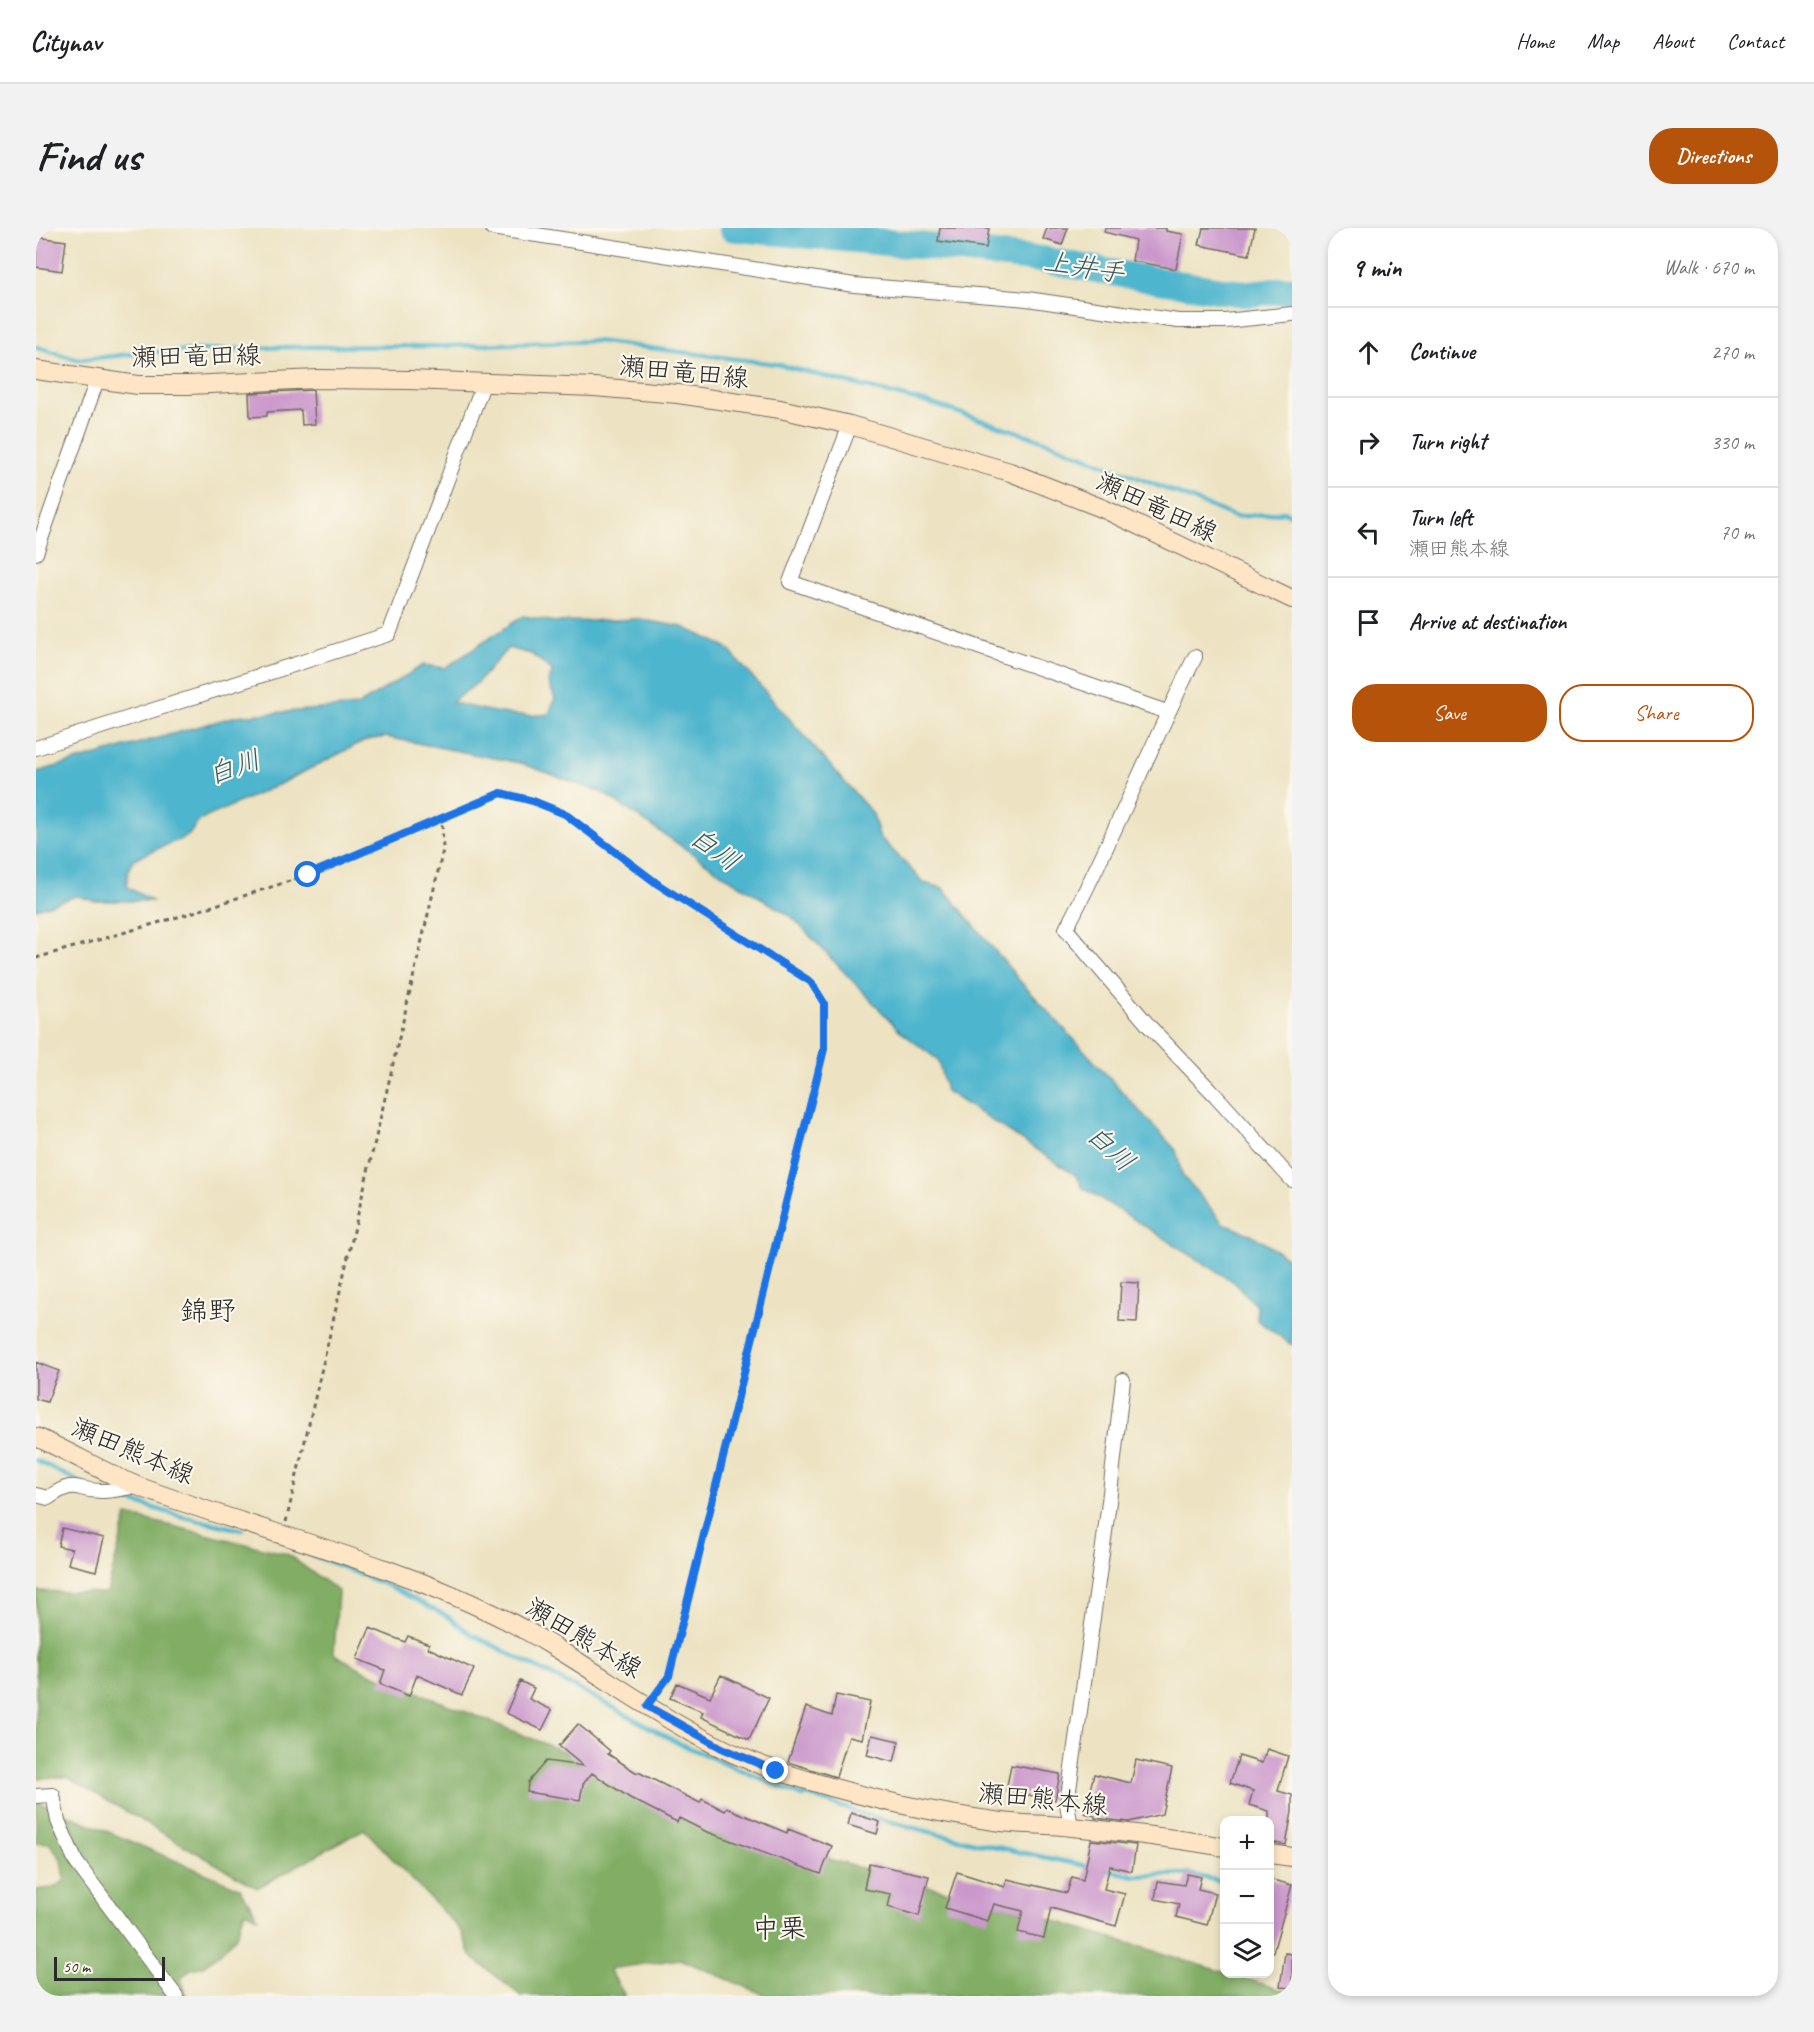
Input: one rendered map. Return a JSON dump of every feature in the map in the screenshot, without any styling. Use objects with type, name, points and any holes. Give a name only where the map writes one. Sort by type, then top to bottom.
[{"type":"main road","name":"瀬田竜田線","points":[[36,369],[138,385],[316,379],[484,382],[678,394],[780,409],[850,425],[1010,472],[1093,505],[1292,599]]},
{"type":"main road","name":"瀬田熊本線","points":[[36,1437],[137,1486],[402,1576],[494,1614],[570,1655],[647,1706],[722,1748],[776,1771],[840,1790],[927,1810],[1005,1822],[1071,1827],[1220,1846]]},
{"type":"main road","points":[[1274,1855],[1292,1857]]},
{"type":"street","points":[[492,228],[854,285],[1027,298],[1178,321],[1225,321],[1292,314]]},
{"type":"street","points":[[36,553],[97,380]]},
{"type":"street","points":[[36,748],[389,634],[484,382]]},
{"type":"street","points":[[850,425],[790,582],[1167,712]]},
{"type":"street","points":[[1195,657],[1167,712],[1089,885],[1066,929],[1149,1026],[1292,1180]]},
{"type":"street","points":[[1071,1827],[1067,1804],[1108,1510],[1123,1380]]},
{"type":"street","points":[[36,1495],[48,1498],[62,1488],[75,1486],[101,1492],[137,1486]]},
{"type":"street","points":[[36,1796],[53,1795],[58,1821],[76,1862],[176,1996]]},
{"type":"path","points":[[36,957],[189,914],[308,875],[501,793],[533,801],[565,814],[659,885],[811,982],[824,1003],[824,1049],[669,1676],[647,1706]]},
{"type":"path","points":[[285,1528],[443,850],[442,819]]},
{"type":"green space","points":[[127,1515],[287,1554],[338,1591],[334,1654],[365,1671],[835,1861],[1023,1911],[1220,1971],[1220,1978],[1243,1978],[1292,1993],[1292,1996],[767,1996],[680,1959],[609,1969],[625,1996],[521,1996],[472,1957],[461,1931],[364,1829],[257,1888],[67,1777],[36,1778],[36,1591],[107,1593]]},
{"type":"green space","points":[[36,1801],[240,1888],[258,1917],[245,1911],[236,1936],[218,1955],[203,1966],[191,1969],[181,1978],[187,1996],[36,1996],[36,1890],[53,1888],[65,1881],[62,1860],[49,1843],[36,1843]]},
{"type":"water","name":"白川","points":[[523,616],[555,622],[638,619],[683,627],[726,647],[873,814],[879,836],[924,883],[943,888],[1020,981],[1176,1150],[1182,1175],[1223,1223],[1254,1236],[1292,1261],[1292,1345],[1257,1320],[1257,1306],[1234,1282],[1082,1187],[1077,1176],[946,1091],[938,1060],[901,1032],[792,917],[727,877],[603,793],[520,763],[386,737],[366,740],[282,783],[200,820],[188,836],[134,859],[128,871],[127,887],[152,901],[95,901],[77,896],[36,909],[36,772],[236,716],[357,706],[423,665],[445,668]],"holes":[[[508,648],[531,654],[553,671],[548,682],[555,698],[549,714],[512,715],[452,702],[477,683]]]},
{"type":"building","points":[[940,228],[989,228],[986,248],[938,241]]},
{"type":"building","points":[[1047,228],[1068,228],[1062,245],[1043,239]]},
{"type":"building","points":[[1105,228],[1166,228],[1166,231],[1183,234],[1176,269],[1132,261],[1135,240],[1104,232]]},
{"type":"building","points":[[1203,228],[1255,228],[1249,255],[1199,245]]},
{"type":"building","points":[[36,237],[66,241],[62,271],[36,267]]},
{"type":"building","points":[[313,390],[315,424],[302,425],[301,410],[267,412],[267,416],[250,417],[249,393]]},
{"type":"building","points":[[1121,1282],[1139,1283],[1137,1322],[1119,1321]]},
{"type":"building","points":[[36,1362],[59,1371],[47,1402],[36,1399]]},
{"type":"building","points":[[62,1528],[104,1538],[96,1571],[68,1564],[72,1549],[58,1546]]},
{"type":"building","points":[[370,1628],[405,1642],[408,1636],[429,1644],[428,1648],[474,1669],[462,1695],[417,1675],[409,1696],[380,1684],[385,1670],[357,1659]]},
{"type":"building","points":[[721,1675],[769,1698],[749,1740],[701,1717],[703,1712],[670,1698],[677,1683],[710,1697]]},
{"type":"building","points":[[520,1681],[534,1688],[529,1699],[552,1710],[542,1730],[506,1713]]},
{"type":"building","points":[[836,1695],[870,1702],[862,1739],[849,1736],[836,1777],[788,1762],[806,1707],[832,1716]]},
{"type":"building","points":[[578,1724],[610,1751],[608,1754],[637,1773],[700,1803],[702,1799],[725,1811],[727,1808],[787,1833],[788,1829],[832,1846],[821,1874],[705,1831],[679,1818],[677,1822],[630,1798],[592,1773],[583,1784],[580,1800],[527,1792],[528,1782],[546,1761],[583,1766],[559,1746]]},
{"type":"building","points":[[872,1735],[899,1741],[894,1762],[867,1755]]},
{"type":"building","points":[[1267,1749],[1288,1756],[1278,1791],[1292,1795],[1292,1812],[1286,1845],[1274,1843],[1274,1816],[1269,1816],[1269,1811],[1249,1805],[1253,1791],[1230,1783],[1239,1756],[1262,1763]]},
{"type":"building","points":[[1136,1760],[1172,1768],[1162,1814],[1129,1822],[1095,1818],[1095,1816],[1084,1813],[1094,1774],[1131,1783]]},
{"type":"building","points":[[1011,1765],[1060,1774],[1055,1800],[1006,1791]]},
{"type":"building","points":[[851,1813],[880,1822],[877,1834],[848,1825]]},
{"type":"building","points":[[1091,1840],[1136,1845],[1132,1871],[1110,1866],[1104,1889],[1125,1894],[1116,1926],[1051,1908],[1044,1938],[1018,1932],[1023,1911],[994,1904],[988,1921],[945,1908],[957,1872],[1005,1887],[1007,1879],[1067,1893],[1072,1877],[1083,1880]]},
{"type":"building","points":[[869,1863],[929,1876],[919,1916],[888,1907],[891,1894],[864,1889]]},
{"type":"building","points":[[1187,1874],[1201,1877],[1198,1889],[1215,1893],[1207,1925],[1176,1917],[1179,1904],[1155,1899],[1158,1881],[1184,1885]]},
{"type":"building","points":[[1274,1880],[1292,1885],[1274,1948]]},
{"type":"building","points":[[1285,1953],[1292,1954],[1292,1988],[1280,1987]]},
{"type":"waterway","name":"上井手","points":[[732,228],[1045,260],[1245,294],[1292,289]]},
{"type":"waterway","points":[[36,347],[78,360],[149,352],[595,341],[776,364],[932,404],[1048,442],[1236,517],[1285,512],[1292,516]]},
{"type":"waterway","points":[[36,1460],[81,1483]]},
{"type":"waterway","points":[[111,1495],[180,1516],[242,1530]]},
{"type":"waterway","points":[[303,1551],[393,1588],[447,1616],[471,1634],[678,1743],[802,1796],[807,1795],[877,1818],[948,1836],[1092,1867]]},
{"type":"waterway","points":[[1103,1869],[1135,1876],[1187,1874],[1220,1881]]},
{"type":"district","name":"錦野","points":[[208,1310]]},
{"type":"district","name":"中栗","points":[[779,1928]]},
{"type":"route","points":[[308,875],[501,793],[533,801],[565,814],[659,885],[811,982],[824,1003],[824,1049],[669,1676],[647,1706],[722,1748],[776,1771]]}]
